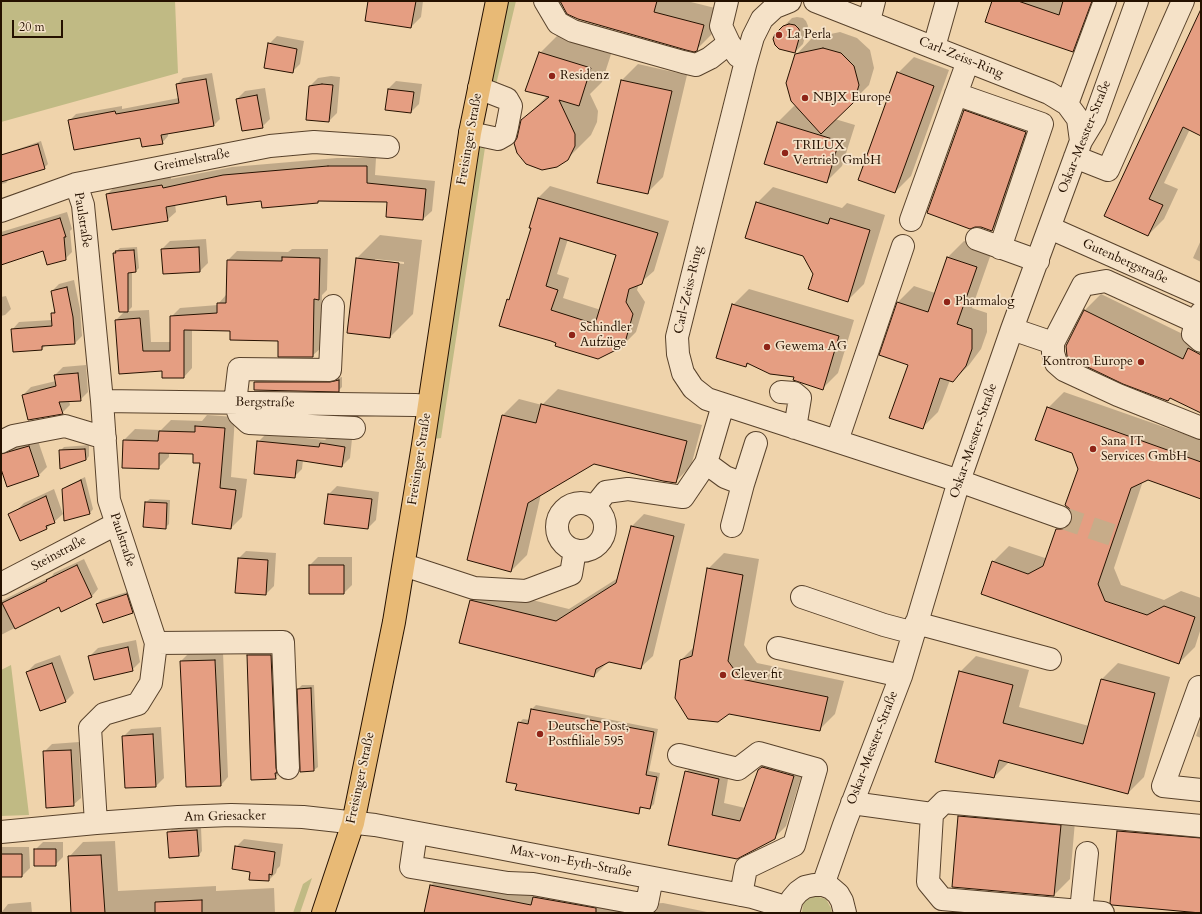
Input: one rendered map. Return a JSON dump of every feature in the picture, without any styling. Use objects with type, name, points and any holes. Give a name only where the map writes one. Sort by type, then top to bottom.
[{"type":"main road","name":"Freisinger Straße","points":[[323,913],[353,822],[382,683],[404,565],[470,133],[497,1]]},
{"type":"street","points":[[545,1],[558,23],[573,31],[683,62],[696,65],[710,58],[729,44]]},
{"type":"street","points":[[727,1],[721,26],[729,44],[745,65]]},
{"type":"street","name":"Carl-Zeiss-Ring","points":[[790,1],[775,7],[762,19],[753,37],[677,337],[678,354],[683,373],[690,384],[707,399],[959,481],[1060,517]]},
{"type":"street","name":"Carl-Zeiss-Ring","points":[[815,1],[872,11],[934,47],[1049,93],[1067,104],[1078,119],[1078,149]]},
{"type":"street","points":[[934,47],[947,1]]},
{"type":"street","points":[[1067,104],[1105,1]]},
{"type":"street","name":"Oskar-Messter-Straße","points":[[823,885],[852,803],[901,676],[959,481],[1012,330],[1078,149],[1095,118],[1137,1]]},
{"type":"street","points":[[1078,149],[1108,170],[1183,1]]},
{"type":"street","points":[[911,220],[968,61]]},
{"type":"street","points":[[470,133],[498,138],[504,135],[511,106],[507,99],[478,88]]},
{"type":"street","points":[[956,94],[1042,124],[1000,248]]},
{"type":"street","name":"Greimelstraße","points":[[1,211],[76,184],[270,146],[314,142],[388,147]]},
{"type":"street","name":"Paulstraße","points":[[76,184],[83,204],[102,401],[109,500],[156,643]]},
{"type":"street","name":"Gutenbergstraße","points":[[1050,228],[1201,295]]},
{"type":"street","points":[[977,240],[1038,261]]},
{"type":"street","points":[[837,442],[904,246]]},
{"type":"street","points":[[1199,325],[1127,289],[1106,281],[1082,285],[1054,343],[1052,353],[1056,363],[1064,370],[1118,396],[1201,428]]},
{"type":"street","points":[[332,306],[330,370],[239,369],[236,403],[239,414],[249,423],[354,428]]},
{"type":"street","points":[[1012,330],[1054,343]]},
{"type":"street","points":[[781,392],[794,393],[800,398],[795,428]]},
{"type":"street","name":"Bergstraße","points":[[102,401],[428,406]]},
{"type":"street","points":[[594,508],[606,492],[628,489],[683,497],[706,463],[723,405]]},
{"type":"street","points":[[1,442],[14,436],[66,426],[105,438]]},
{"type":"street","points":[[732,526],[756,443]]},
{"type":"street","points":[[706,463],[725,477],[743,484]]},
{"type":"street","points":[[580,503],[588,504],[600,513],[604,521],[604,529],[598,544],[584,551],[575,550],[568,548],[563,543],[557,529],[558,521],[560,514],[572,505],[580,503]]},
{"type":"street","name":"Steinstraße","points":[[1,584],[116,524]]},
{"type":"street","points":[[404,565],[474,588],[526,591],[570,574],[575,550]]},
{"type":"street","points":[[802,597],[884,625],[915,628],[1050,659]]},
{"type":"street","points":[[96,822],[90,728],[104,714],[138,704],[151,683],[156,643],[283,642],[288,768]]},
{"type":"street","points":[[778,648],[901,676]]},
{"type":"street","points":[[1199,687],[1163,786],[1201,790]]},
{"type":"street","points":[[679,755],[738,769],[759,753],[816,769],[794,844],[746,868],[741,895]]},
{"type":"street","points":[[1103,913],[942,899],[928,882],[932,814],[944,802],[1201,826]]},
{"type":"street","points":[[852,803],[932,814]]},
{"type":"street","name":"Am Griesacker","points":[[1,832],[96,822],[232,815],[303,817],[353,822]]},
{"type":"street","name":"Max-von-Eyth-Straße","points":[[353,822],[741,895],[789,910],[792,899],[798,892],[805,887],[823,885]]},
{"type":"street","points":[[416,833],[412,867],[508,884],[533,884],[636,903],[647,903],[652,878]]},
{"type":"street","points":[[1081,911],[1087,853]]},
{"type":"street","points":[[823,885],[831,888],[838,894],[842,901],[845,913]]},
{"type":"shaded area","points":[[1,1],[175,1],[178,73],[1,122]]},
{"type":"shaded area","points":[[508,1],[516,1],[495,89],[489,83]]},
{"type":"shaded area","points":[[486,141],[441,438],[434,439],[478,143]]},
{"type":"shaded area","points":[[11,665],[29,815],[1,816],[1,670]]},
{"type":"shaded area","points":[[312,878],[300,913],[293,913],[303,884]]},
{"type":"shaded area","points":[[815,896],[826,899],[832,913],[802,913],[803,904],[806,900]]},
{"type":"building","points":[[368,1],[416,1],[411,28],[365,21]]},
{"type":"building","points":[[560,1],[657,1],[654,12],[704,25],[697,51],[694,52],[578,19],[567,14]]},
{"type":"building","points":[[992,1],[1018,1],[1059,15],[1063,1],[1092,1],[1073,52],[985,22]]},
{"type":"building","points":[[1201,9],[1201,136],[1183,127],[1149,199],[1163,205],[1148,236],[1104,216]]},
{"type":"building","points":[[789,24],[795,25],[799,29],[800,35],[795,53],[779,49],[775,45],[773,39],[775,34],[783,26]]},
{"type":"building","points":[[268,43],[297,49],[293,73],[264,68]]},
{"type":"building","points":[[823,48],[841,53],[854,66],[859,85],[854,102],[821,134],[791,101],[786,83],[795,54]]},
{"type":"building","points":[[539,52],[591,68],[579,106],[559,100],[575,134],[575,146],[568,160],[557,167],[542,170],[526,164],[517,153],[514,143],[517,138],[521,120],[549,97],[525,91]]},
{"type":"building","points":[[897,72],[934,86],[895,193],[858,180]]},
{"type":"building","points":[[206,79],[214,126],[161,135],[163,144],[142,147],[140,138],[74,150],[68,120],[115,111],[116,114],[179,103],[176,84]]},
{"type":"building","points":[[621,80],[672,91],[648,194],[597,183]]},
{"type":"building","points":[[322,84],[333,85],[329,122],[306,120],[309,86]]},
{"type":"building","points":[[388,89],[414,92],[411,113],[385,110]]},
{"type":"building","points":[[257,95],[263,128],[242,131],[236,99]]},
{"type":"building","points":[[964,110],[1026,132],[992,231],[981,227],[970,229],[927,213]]},
{"type":"building","points":[[777,122],[839,141],[827,183],[764,164]]},
{"type":"building","points":[[38,144],[45,169],[1,182],[1,155]]},
{"type":"building","points":[[328,166],[367,166],[367,183],[426,189],[423,220],[386,217],[387,202],[318,201],[318,203],[262,208],[261,201],[227,205],[226,196],[166,207],[168,221],[112,230],[106,194],[162,185],[163,188],[223,175]]},
{"type":"building","points":[[538,198],[658,233],[642,284],[629,289],[626,302],[633,314],[624,346],[598,359],[555,346],[556,343],[551,341],[499,326],[507,299],[509,300],[531,228],[529,228]],"holes":[[[560,238],[616,255],[595,324],[551,310],[558,290],[546,286]]]},
{"type":"building","points":[[756,202],[828,224],[830,218],[870,230],[848,302],[808,289],[813,274],[803,256],[745,238]]},
{"type":"building","points":[[60,218],[66,237],[64,237],[66,260],[47,265],[43,251],[1,265],[1,236]]},
{"type":"building","points":[[199,247],[200,272],[163,274],[161,249]]},
{"type":"building","points":[[134,250],[136,272],[128,273],[128,312],[119,312],[113,253],[116,253],[115,251]]},
{"type":"building","points":[[282,257],[320,258],[319,300],[314,299],[313,357],[278,357],[278,341],[230,340],[230,331],[184,330],[184,378],[162,378],[162,371],[119,374],[115,320],[140,318],[143,351],[170,351],[170,316],[217,313],[217,303],[226,303],[227,260],[282,261]]},
{"type":"building","points":[[947,257],[977,267],[957,324],[972,329],[972,349],[966,366],[953,382],[940,378],[923,429],[889,418],[908,365],[879,355],[897,302],[928,312]]},
{"type":"building","points":[[356,258],[399,263],[390,338],[347,333]]},
{"type":"building","points":[[67,287],[73,317],[75,344],[42,346],[42,350],[13,352],[11,329],[52,326],[51,313],[55,313],[51,291]]},
{"type":"building","points":[[732,304],[839,336],[823,390],[793,380],[794,377],[770,374],[747,363],[746,367],[716,358]]},
{"type":"building","points":[[1084,310],[1183,359],[1188,348],[1201,355],[1201,413],[1170,398],[1168,401],[1123,384],[1067,356],[1066,346]]},
{"type":"building","points":[[78,373],[81,401],[59,402],[63,414],[28,420],[22,395],[56,386],[54,375]]},
{"type":"building","points":[[339,380],[339,392],[254,390],[254,382],[330,382]]},
{"type":"building","points":[[541,404],[687,441],[676,483],[594,464],[528,503],[511,572],[467,560],[502,415],[536,423]]},
{"type":"building","points":[[1047,407],[1201,462],[1201,499],[1148,480],[1131,488],[1098,584],[1105,601],[1147,615],[1164,606],[1195,617],[1179,664],[981,594],[992,561],[1028,574],[1043,566],[1056,529],[1068,527],[1072,522],[1072,514],[1070,509],[1065,505],[1078,469],[1072,453],[1035,440]]},
{"type":"building","points":[[195,426],[225,428],[220,488],[236,490],[231,529],[192,524],[200,463],[193,463],[193,454],[159,453],[159,469],[122,468],[123,440],[158,441],[159,431],[195,432]]},
{"type":"building","points":[[257,441],[319,447],[320,443],[345,447],[342,467],[297,460],[295,478],[254,474]]},
{"type":"building","points":[[29,446],[39,476],[7,487],[1,469],[1,454]]},
{"type":"building","points":[[85,449],[86,460],[60,469],[59,450]]},
{"type":"building","points":[[81,480],[90,514],[64,521],[62,489]]},
{"type":"building","points":[[328,494],[372,499],[368,529],[324,524]]},
{"type":"building","points":[[46,496],[55,523],[46,526],[47,529],[20,541],[8,514]]},
{"type":"building","points":[[145,502],[167,503],[166,529],[143,527]]},
{"type":"building","points":[[631,526],[674,536],[641,669],[609,662],[596,669],[594,677],[459,643],[470,600],[556,621],[616,583]]},
{"type":"building","points":[[238,558],[268,560],[266,595],[235,593]]},
{"type":"building","points":[[77,565],[92,597],[61,612],[59,607],[15,629],[2,603]]},
{"type":"building","points":[[309,565],[344,565],[344,594],[309,594]]},
{"type":"building","points":[[707,568],[743,575],[728,661],[741,679],[828,697],[820,731],[729,714],[718,722],[688,719],[675,698],[680,660],[692,656]]},
{"type":"building","points":[[127,594],[133,613],[103,623],[96,604]]},
{"type":"building","points":[[128,647],[133,671],[94,680],[88,656]]},
{"type":"building","points":[[247,655],[271,655],[277,773],[275,773],[276,779],[251,780]]},
{"type":"building","points":[[215,660],[221,786],[186,787],[180,661]]},
{"type":"building","points":[[52,663],[66,702],[40,711],[26,672]]},
{"type":"building","points":[[959,671],[1013,685],[1003,723],[1083,744],[1101,679],[1155,693],[1128,794],[999,760],[994,778],[935,762]]},
{"type":"building","points":[[311,688],[314,771],[300,772],[297,689]]},
{"type":"building","points":[[531,709],[654,732],[646,775],[657,777],[650,809],[640,807],[639,814],[515,790],[517,784],[506,782],[518,722],[528,724]]},
{"type":"building","points":[[153,734],[156,787],[125,788],[122,736]]},
{"type":"building","points":[[71,750],[74,806],[46,808],[43,751]]},
{"type":"building","points":[[762,767],[794,776],[775,839],[737,859],[668,845],[685,771],[719,779],[712,815],[740,821],[758,770]]},
{"type":"building","points":[[958,816],[1061,825],[1054,896],[952,887]]},
{"type":"building","points":[[197,830],[199,856],[169,858],[167,832]]},
{"type":"building","points":[[1117,831],[1201,838],[1201,913],[1112,905],[1110,903]]},
{"type":"building","points":[[235,846],[275,852],[272,875],[269,874],[269,881],[249,880],[250,872],[232,869]]},
{"type":"building","points":[[34,849],[56,849],[56,866],[34,866]]},
{"type":"building","points":[[1,854],[22,854],[22,877],[1,877]]},
{"type":"building","points":[[101,855],[105,913],[71,913],[68,856]]},
{"type":"building","points":[[430,885],[531,905],[533,897],[596,908],[596,913],[424,913]]},
{"type":"building","points":[[202,900],[202,913],[155,913],[155,902]]},
{"type":"tunnel","points":[[1060,517],[1115,536]]},
{"type":"place","name":"La Perla","points":[[779,35]]},
{"type":"place","name":"Residenz","points":[[552,76]]},
{"type":"place","name":"NBJX Europe","points":[[805,98]]},
{"type":"place","name":"TRILUX Vertrieb GmbH","points":[[785,153]]},
{"type":"place","name":"Pharmalog","points":[[947,302]]},
{"type":"place","name":"Schindler Aufzüge","points":[[572,335]]},
{"type":"place","name":"Gewema AG","points":[[767,347]]},
{"type":"place","name":"Kontron Europe","points":[[1141,362]]},
{"type":"place","name":"Sana IT Services GmbH","points":[[1093,449]]},
{"type":"place","name":"Clever fit","points":[[723,675]]},
{"type":"place","name":"Deutsche Post, Postfiliale 595","points":[[540,734]]}]
